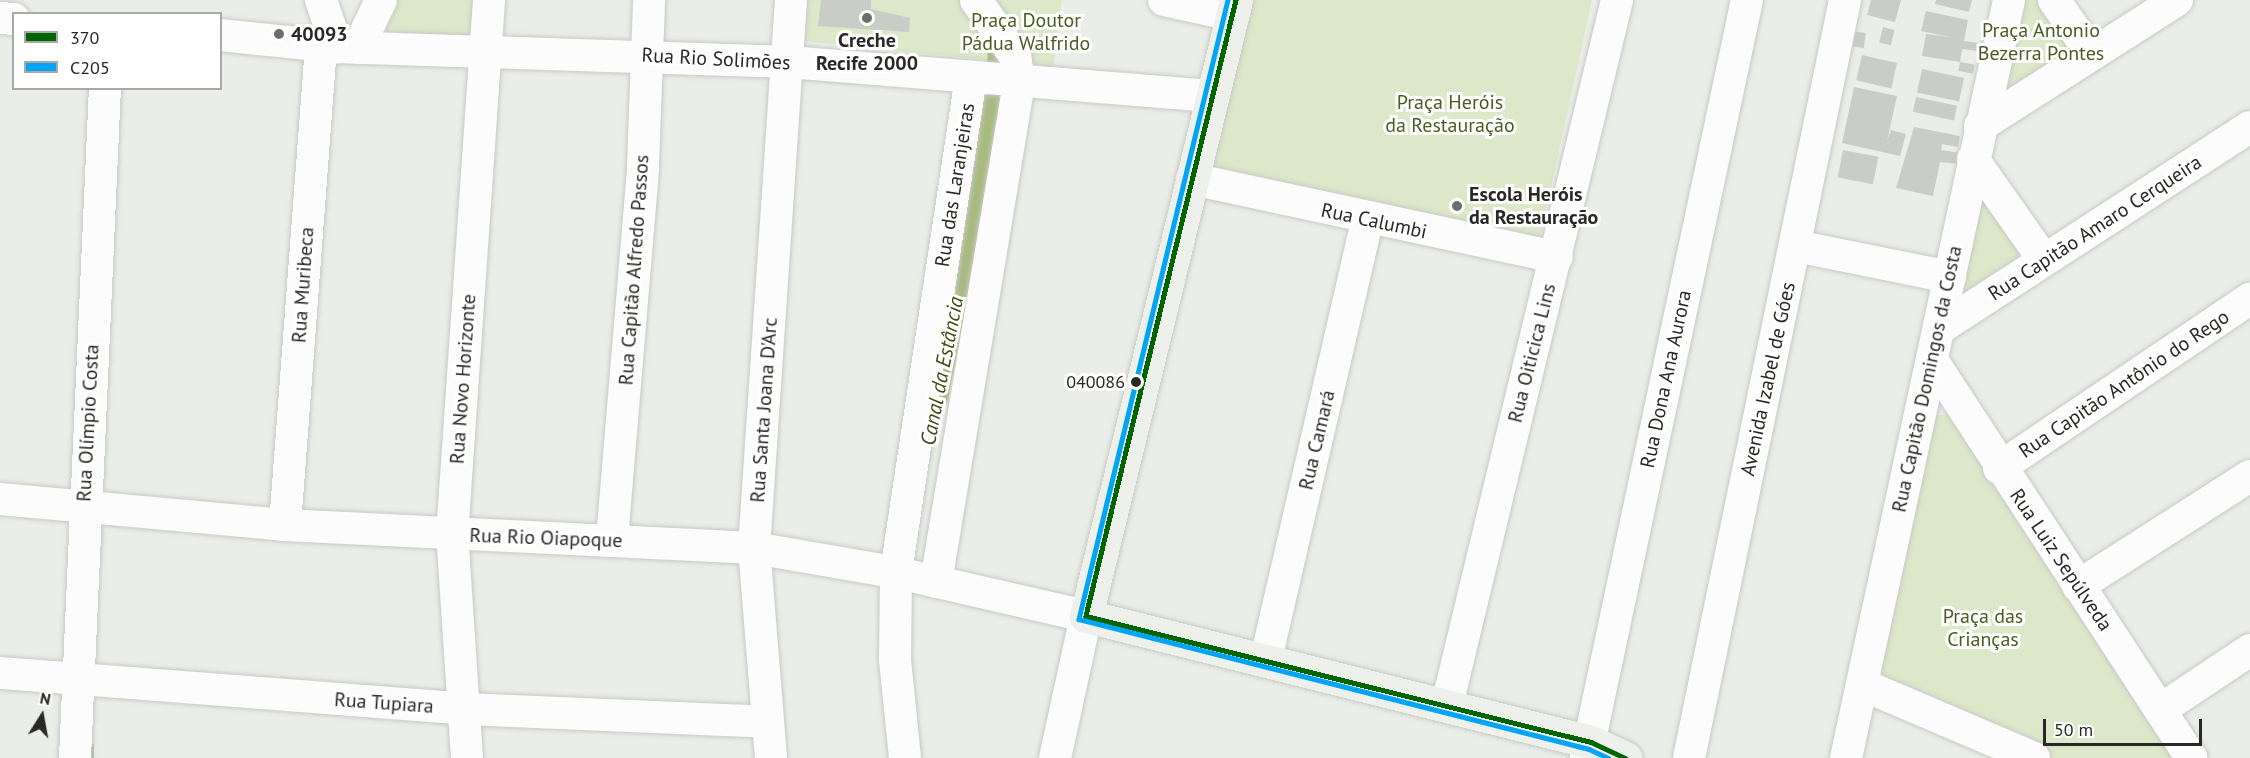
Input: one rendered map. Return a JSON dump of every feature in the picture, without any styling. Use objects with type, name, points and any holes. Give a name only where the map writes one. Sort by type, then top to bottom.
[{"type":"main road","points":[[1234,8],[1086,615],[1448,705],[1589,750],[1626,758]]},
{"type":"street","points":[[321,0],[339,46],[381,0]]},
{"type":"street","name":"Rua Novo Horizonte","points":[[467,758],[452,535],[489,0]]},
{"type":"street","name":"Rua Capitão Alfredo Passos","points":[[612,539],[643,166],[649,0]]},
{"type":"street","name":"Rua Santa Joana D'Arc","points":[[771,758],[754,548],[789,62],[791,0]]},
{"type":"street","points":[[933,581],[995,80],[1015,56],[976,0]]},
{"type":"street","points":[[1164,0],[1234,8]]},
{"type":"street","name":"Rua Oiticica Lins","points":[[1448,705],[1617,0]]},
{"type":"street","name":"Rua Dona Ana Aurora","points":[[1589,750],[1747,0]]},
{"type":"street","name":"Avenida Izabel de Góes","points":[[1689,758],[1845,0]]},
{"type":"street","name":"Rua Capitão Domingos da Costa","points":[[1846,758],[1940,328],[1980,126],[2009,0]]},
{"type":"street","points":[[2054,0],[2092,54]]},
{"type":"street","points":[[1980,126],[2176,0]]},
{"type":"street","name":"Rua Rio Solimões","points":[[222,35],[339,46],[789,62],[1211,96]]},
{"type":"street","name":"Rua Muribeca","points":[[285,525],[339,46]]},
{"type":"street","name":"Rua das Laranjeiras","points":[[905,758],[895,659],[897,572],[995,80]]},
{"type":"street","name":"Rua Olímpio Costa","points":[[75,758],[83,507],[105,90]]},
{"type":"street","name":"Rua Capitão Amaro Cerqueira","points":[[1940,328],[2250,127]]},
{"type":"street","points":[[1973,159],[2044,260]]},
{"type":"street","name":"Rua Calumbi","points":[[1192,180],[1367,220],[1557,257]]},
{"type":"street","name":"Rua Camará","points":[[1266,660],[1367,220]]},
{"type":"street","points":[[1796,246],[1950,277]]},
{"type":"street","name":"Rua Capitão Antônio do Rego","points":[[1999,468],[2250,299]]},
{"type":"street","name":"Rua Luiz Sepúlveda","points":[[1932,360],[1999,468],[2191,758]]},
{"type":"street","points":[[2078,586],[2250,476]]},
{"type":"street","name":"Rua Rio Oiapoque","points":[[0,499],[285,525],[452,535],[612,539],[754,548],[897,572],[1086,615]]},
{"type":"street","points":[[1055,758],[1086,615]]},
{"type":"street","points":[[2160,710],[2250,651]]},
{"type":"street","name":"Rua Tupiara","points":[[0,673],[463,709],[768,722]]},
{"type":"street","points":[[1863,685],[2034,758]]},
{"type":"green space","points":[[396,0],[477,0],[471,37],[379,35]]},
{"type":"green space","name":"Praça Doutor Pádua Walfrido","points":[[801,0],[1062,0],[1053,67],[804,41]]},
{"type":"green space","name":"Praça Heróis da Restauração","points":[[1241,0],[1592,0],[1539,242],[1205,173]]},
{"type":"green space","name":"Praça Antonio Bezerra Pontes","points":[[2017,0],[2051,0],[2086,51],[2010,100],[1999,93]]},
{"type":"green space","points":[[1978,189],[2028,257],[1960,302]]},
{"type":"green space","name":"Praça das Crianças","points":[[1932,415],[1952,415],[2175,758],[2049,758],[1884,678],[1880,664]]},
{"type":"building","points":[[821,0],[871,0],[871,9],[910,18],[909,32],[818,26]]},
{"type":"building","points":[[1871,0],[1901,0],[1895,22],[1867,15]]},
{"type":"building","points":[[1936,0],[1972,0],[1969,12],[1935,4]]},
{"type":"building","points":[[1926,11],[1968,20],[1964,41],[1979,43],[1978,51],[1962,49],[1960,62],[1922,56],[1926,34],[1950,37],[1921,31]]},
{"type":"building","points":[[1883,27],[1895,30],[1891,45],[1879,43]]},
{"type":"building","points":[[1851,31],[1866,33],[1864,48],[1849,46]]},
{"type":"building","points":[[1862,55],[1897,63],[1891,88],[1856,80]]},
{"type":"building","points":[[1960,62],[1975,65],[1973,74],[1958,71]]},
{"type":"building","points":[[1922,69],[1964,78],[1959,101],[1917,92]]},
{"type":"building","points":[[1854,87],[1897,96],[1887,141],[1891,130],[1906,134],[1900,156],[1842,143]]},
{"type":"building","points":[[1916,97],[1957,106],[1954,120],[1913,112]]},
{"type":"building","points":[[1914,127],[1960,136],[1958,147],[1942,144],[1941,150],[1960,153],[1958,164],[1940,162],[1933,196],[1896,188]]},
{"type":"building","points":[[1843,150],[1878,157],[1873,184],[1838,177]]},
{"type":"waterway","name":"Canal da Estância","points":[[937,399],[995,97],[1000,41],[992,32]]},
{"type":"waterway","points":[[91,746],[91,758]]},
{"type":"transit line","name":"C205","points":[[1228,0],[1079,619],[1589,749],[1608,758]]},
{"type":"transit line","name":"370","points":[[1236,0],[1086,616],[1591,742],[1626,758]]},
{"type":"place","name":"Creche Recife 2000","points":[[867,18]]},
{"type":"place","name":"40093","points":[[279,34]]},
{"type":"place","name":"Escola Heróis da Restauração","points":[[1457,206]]},
{"type":"place","name":"040086","points":[[1136,382]]}]
